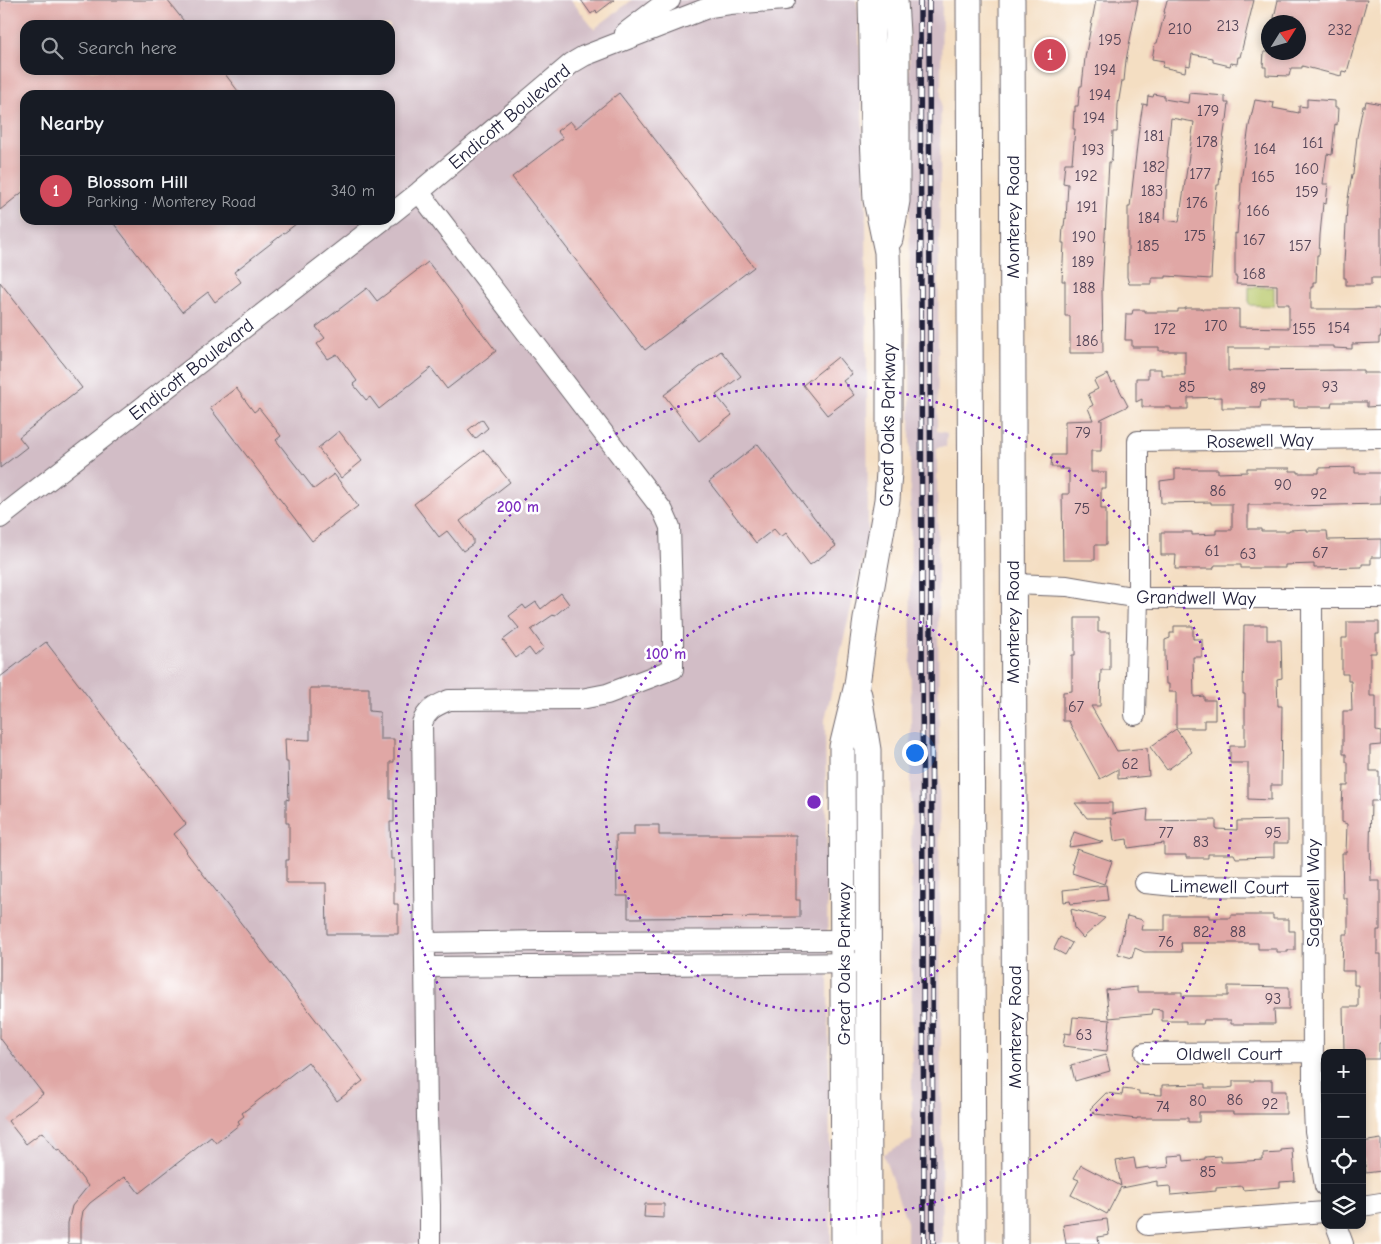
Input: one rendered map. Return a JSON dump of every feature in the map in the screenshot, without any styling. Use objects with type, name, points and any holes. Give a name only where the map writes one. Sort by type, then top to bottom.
[{"type":"main road","name":"Great Oaks Parkway","points":[[844,1244],[842,747],[858,685],[866,619],[887,500],[889,472],[887,252],[876,200],[870,0]]},
{"type":"main road","points":[[883,0],[884,16],[897,34]]},
{"type":"main road","name":"Great Oaks Parkway","points":[[887,252],[897,201],[897,34],[895,0]]},
{"type":"main road","points":[[970,0],[973,1244]]},
{"type":"main road","name":"Monterey Road","points":[[1012,0],[1014,1244]]},
{"type":"main road","name":"Great Oaks Parkway","points":[[858,685],[868,750],[869,1244]]},
{"type":"street","name":"Endicott Boulevard","points":[[610,46],[670,0]]},
{"type":"street","name":"Endicott Boulevard","points":[[395,210],[572,63],[584,56],[710,7],[785,0]]},
{"type":"street","points":[[419,192],[663,511],[670,527],[673,632],[672,669],[607,694],[582,699],[448,700],[432,708],[422,723],[430,1244]]},
{"type":"street","name":"Endicott Boulevard","points":[[0,518],[377,225]]},
{"type":"street","name":"Rosewell Way","points":[[1138,598],[1138,441],[1381,438]]},
{"type":"street","name":"Grandwell Way","points":[[1012,584],[1067,586],[1138,598],[1381,598]]},
{"type":"street","points":[[1135,715],[1138,598]]},
{"type":"street","name":"Sagewell Way","points":[[1312,598],[1312,1052],[1315,1131],[1325,1184]]},
{"type":"street","name":"Limewell Court","points":[[1145,883],[1175,886],[1312,886]]},
{"type":"street","points":[[425,943],[543,941],[868,952]]},
{"type":"street","points":[[426,967],[662,965],[843,952]]},
{"type":"street","name":"Oldwell Court","points":[[1145,1053],[1312,1052]]},
{"type":"street","points":[[1366,1205],[1381,1203]]},
{"type":"street","points":[[1147,1225],[1321,1212]]},
{"type":"street","points":[[1337,1229],[1343,1244]]},
{"type":"shaded area","points":[[0,0],[571,0],[594,29],[632,0],[856,0],[858,9],[866,210],[868,535],[825,719],[831,1244],[0,1244]]},
{"type":"shaded area","points":[[909,0],[942,0],[937,431],[947,433],[946,447],[937,447],[942,1244],[907,1244],[907,1222],[883,1154],[912,1140]]},
{"type":"green space","points":[[1249,287],[1274,287],[1274,306],[1249,305]]},
{"type":"building","points":[[0,0],[167,0],[183,20],[20,20],[20,75],[226,75],[237,90],[20,90],[20,194],[0,210]]},
{"type":"building","points":[[581,0],[614,0],[597,13],[596,10],[591,14]]},
{"type":"building","points":[[1096,0],[1138,0],[1118,105],[1117,132],[1113,132],[1112,157],[1111,162],[1109,162],[1102,291],[1103,353],[1070,353],[1070,316],[1065,316],[1065,281],[1062,281],[1063,226],[1066,219],[1068,184],[1063,183],[1065,163],[1072,163],[1075,129],[1073,129],[1074,111],[1075,106],[1078,106],[1080,86],[1082,86],[1085,58]]},
{"type":"building","points":[[1167,0],[1254,0],[1237,64],[1231,63],[1230,66],[1213,62],[1213,58],[1192,54],[1190,66],[1186,65],[1185,72],[1162,67],[1164,61],[1152,59]]},
{"type":"building","points":[[1278,0],[1367,0],[1347,72],[1342,71],[1341,76],[1302,66],[1302,68],[1291,68],[1289,76],[1266,75],[1266,67],[1263,67],[1263,60],[1306,60],[1306,15],[1275,15]]},
{"type":"building","points":[[619,93],[754,267],[645,350],[512,177],[563,138],[557,131],[570,121],[576,128]]},
{"type":"building","points":[[1189,93],[1225,96],[1225,103],[1229,103],[1220,159],[1219,185],[1217,185],[1211,279],[1166,276],[1166,278],[1152,278],[1152,284],[1129,284],[1127,277],[1128,207],[1130,207],[1143,104],[1147,105],[1148,96],[1153,97],[1154,94],[1164,96],[1164,99],[1188,103]],"holes":[[[1171,118],[1194,122],[1179,222],[1165,220],[1167,157]]]},
{"type":"building","points":[[1307,99],[1335,101],[1335,108],[1338,108],[1332,155],[1327,154],[1323,184],[1328,184],[1326,204],[1323,203],[1316,282],[1313,282],[1313,287],[1311,287],[1311,309],[1381,309],[1381,337],[1379,337],[1379,343],[1352,344],[1352,349],[1334,348],[1334,346],[1228,348],[1228,371],[1363,370],[1363,373],[1381,373],[1381,406],[1367,407],[1367,402],[1332,402],[1331,407],[1294,407],[1294,401],[1261,401],[1260,408],[1222,408],[1222,397],[1188,398],[1188,409],[1142,407],[1142,399],[1136,402],[1136,378],[1148,378],[1148,369],[1161,369],[1161,375],[1185,375],[1185,351],[1159,351],[1159,347],[1132,347],[1132,340],[1125,340],[1126,314],[1132,314],[1133,310],[1178,312],[1178,309],[1185,308],[1239,309],[1239,327],[1289,328],[1289,304],[1277,304],[1277,285],[1236,284],[1235,233],[1237,234],[1241,182],[1249,126],[1255,100],[1274,103],[1273,108],[1299,113],[1299,106],[1307,107]]},
{"type":"building","points":[[1366,101],[1381,104],[1381,278],[1371,278],[1371,285],[1346,285],[1344,263],[1347,205],[1357,137],[1363,106],[1365,106]]},
{"type":"building","points":[[115,225],[295,225],[234,272],[241,282],[215,302],[208,292],[182,312]]},
{"type":"building","points":[[428,262],[496,351],[447,389],[431,368],[379,409],[370,397],[366,400],[353,384],[357,381],[337,354],[328,359],[317,344],[325,338],[316,327],[367,288],[377,301]]},
{"type":"building","points":[[0,282],[82,388],[19,437],[27,447],[0,468]]},
{"type":"building","points":[[721,351],[741,376],[716,395],[732,415],[699,441],[664,395]]},
{"type":"building","points":[[838,357],[852,374],[843,381],[854,395],[827,415],[803,385]]},
{"type":"building","points":[[1108,374],[1112,383],[1115,381],[1128,406],[1099,420],[1102,420],[1101,451],[1091,451],[1091,472],[1106,472],[1106,488],[1101,488],[1101,509],[1106,509],[1106,545],[1095,545],[1095,560],[1063,560],[1062,494],[1069,494],[1069,469],[1051,467],[1052,455],[1065,455],[1065,421],[1093,420],[1088,408],[1093,405],[1088,394],[1098,389],[1094,381]]},
{"type":"building","points":[[236,388],[254,412],[259,408],[281,436],[276,440],[314,489],[334,474],[358,506],[312,541],[210,408]]},
{"type":"building","points":[[482,419],[488,428],[475,439],[468,430]]},
{"type":"building","points":[[339,431],[362,461],[341,478],[318,448]]},
{"type":"building","points":[[758,444],[836,546],[810,565],[786,533],[781,537],[774,529],[756,543],[709,482]]},
{"type":"building","points":[[484,450],[510,482],[460,521],[473,539],[473,544],[463,551],[447,531],[439,537],[414,504]]},
{"type":"building","points":[[1355,467],[1355,473],[1381,473],[1381,504],[1248,505],[1248,529],[1261,529],[1261,531],[1307,529],[1307,531],[1327,531],[1328,540],[1381,539],[1381,557],[1371,557],[1371,564],[1362,564],[1362,567],[1314,568],[1314,564],[1285,565],[1285,568],[1241,568],[1241,565],[1215,565],[1213,569],[1175,569],[1176,555],[1161,555],[1161,532],[1192,532],[1192,535],[1216,534],[1216,530],[1232,530],[1232,504],[1211,504],[1211,502],[1161,503],[1160,481],[1175,479],[1175,469],[1218,469],[1218,473],[1247,472],[1247,468],[1290,468],[1290,471],[1298,471],[1298,473],[1319,473],[1319,468]]},
{"type":"building","points":[[561,593],[569,604],[531,630],[544,648],[535,656],[529,648],[516,658],[503,640],[519,628],[509,616],[523,605],[526,609],[536,602],[541,609]]},
{"type":"building","points":[[1075,618],[1098,618],[1098,632],[1110,632],[1110,670],[1101,670],[1100,706],[1091,706],[1117,751],[1147,748],[1149,776],[1118,779],[1118,769],[1100,779],[1069,721],[1063,721],[1063,692],[1072,691],[1072,655],[1075,655]]},
{"type":"building","points":[[1347,622],[1379,622],[1379,634],[1376,634],[1376,653],[1370,653],[1370,696],[1376,696],[1376,731],[1381,732],[1381,745],[1370,746],[1370,771],[1379,771],[1379,800],[1371,801],[1370,845],[1371,881],[1380,881],[1380,930],[1377,930],[1377,954],[1381,954],[1381,1043],[1379,1043],[1379,1059],[1366,1059],[1366,1049],[1344,1049],[1343,1007],[1358,1007],[1358,985],[1354,985],[1354,971],[1342,971],[1343,934],[1348,934],[1348,905],[1347,898],[1343,898],[1342,853],[1346,853],[1347,824],[1342,822],[1342,806],[1343,786],[1348,786],[1348,762],[1346,762],[1346,754],[1343,754],[1343,711],[1352,711],[1351,681],[1348,681],[1348,674],[1342,674],[1342,638],[1347,638]]},
{"type":"building","points":[[1244,625],[1267,625],[1267,640],[1281,640],[1282,678],[1277,679],[1278,706],[1282,706],[1281,785],[1271,785],[1271,800],[1248,799],[1248,763],[1230,763],[1230,746],[1245,746],[1245,694],[1243,694]]},
{"type":"building","points":[[1174,626],[1193,626],[1193,639],[1202,639],[1202,657],[1193,657],[1194,697],[1204,696],[1204,700],[1215,700],[1215,720],[1204,720],[1204,728],[1176,728],[1176,692],[1169,692],[1169,684],[1166,684],[1165,656],[1165,640],[1170,638],[1170,633],[1174,633]]},
{"type":"building","points":[[46,642],[186,824],[174,834],[186,852],[363,1081],[337,1101],[308,1062],[242,1113],[244,1116],[238,1121],[240,1124],[216,1143],[211,1137],[139,1193],[129,1180],[124,1177],[90,1203],[83,1211],[81,1244],[68,1244],[68,1223],[72,1206],[88,1186],[60,1150],[57,1151],[42,1132],[26,1144],[8,1121],[43,1094],[0,1038],[0,677]]},
{"type":"building","points":[[310,688],[369,688],[369,711],[380,712],[380,739],[394,739],[394,762],[390,762],[390,799],[394,799],[394,822],[390,822],[391,859],[394,859],[394,904],[398,904],[398,934],[327,934],[326,883],[286,883],[286,860],[289,860],[289,823],[286,823],[286,799],[289,800],[285,739],[310,740]]},
{"type":"building","points":[[1176,729],[1192,752],[1167,770],[1150,747]]},
{"type":"building","points":[[1075,803],[1112,803],[1112,814],[1148,809],[1147,821],[1216,820],[1216,829],[1237,830],[1237,821],[1288,820],[1288,843],[1274,843],[1274,857],[1236,858],[1234,854],[1208,854],[1208,858],[1186,858],[1186,855],[1164,855],[1164,843],[1128,848],[1127,839],[1114,841],[1111,818],[1087,818]]},
{"type":"building","points":[[634,825],[659,825],[659,835],[796,835],[796,900],[800,900],[800,917],[628,918],[628,896],[617,896],[616,835],[634,835]]},
{"type":"building","points":[[1074,832],[1103,842],[1069,847]]},
{"type":"building","points":[[1077,849],[1112,861],[1104,884],[1072,873],[1074,865],[1072,864]]},
{"type":"building","points":[[1106,885],[1108,900],[1071,904],[1070,901],[1064,902],[1063,890]]},
{"type":"building","points":[[1071,909],[1105,918],[1083,938],[1074,928]]},
{"type":"building","points":[[1165,915],[1209,915],[1209,918],[1231,918],[1231,915],[1273,915],[1273,919],[1289,919],[1289,931],[1295,931],[1295,950],[1277,952],[1277,949],[1258,949],[1258,943],[1181,943],[1182,952],[1144,952],[1135,948],[1132,958],[1118,954],[1127,916],[1143,920],[1141,930],[1165,930]]},
{"type":"building","points":[[1060,937],[1072,943],[1065,955],[1054,949]]},
{"type":"building","points":[[1228,986],[1289,987],[1289,1009],[1274,1009],[1275,1024],[1231,1024],[1231,1020],[1204,1020],[1203,1024],[1186,1024],[1186,1021],[1162,1021],[1162,1010],[1153,1009],[1152,1014],[1109,1018],[1106,990],[1137,987],[1137,992],[1182,992],[1182,996],[1228,996]]},
{"type":"building","points":[[1073,1017],[1110,1020],[1107,1051],[1063,1046],[1065,1033],[1071,1034]]},
{"type":"building","points":[[1106,1055],[1110,1071],[1075,1081],[1071,1065]]},
{"type":"building","points":[[1272,1080],[1272,1091],[1286,1091],[1286,1114],[1199,1112],[1199,1122],[1188,1122],[1188,1118],[1137,1119],[1095,1114],[1090,1109],[1106,1093],[1122,1095],[1123,1089],[1139,1091],[1139,1094],[1162,1095],[1162,1085],[1205,1084],[1205,1088],[1227,1088],[1233,1087],[1233,1081]]},
{"type":"building","points":[[1381,1139],[1381,1171],[1366,1173],[1366,1141]]},
{"type":"building","points":[[1293,1149],[1295,1181],[1280,1182],[1280,1187],[1243,1190],[1242,1186],[1216,1188],[1216,1191],[1171,1195],[1170,1186],[1157,1187],[1157,1181],[1121,1187],[1107,1214],[1071,1195],[1079,1180],[1074,1178],[1081,1165],[1121,1186],[1116,1161],[1134,1158],[1136,1169],[1149,1167],[1149,1169],[1169,1167],[1168,1156],[1183,1155],[1184,1161],[1220,1156],[1221,1162],[1232,1162],[1263,1160],[1263,1154],[1281,1153],[1281,1150]]},
{"type":"building","points":[[645,1204],[664,1204],[664,1218],[644,1217]]},
{"type":"building","points":[[1107,1219],[1109,1235],[1098,1237],[1099,1244],[1066,1244],[1063,1225]]},
{"type":"railway","points":[[920,0],[924,1244]]},
{"type":"railway","points":[[929,0],[933,1244]]},
{"type":"place","name":"Blossom Hill","points":[[1050,55]]}]
